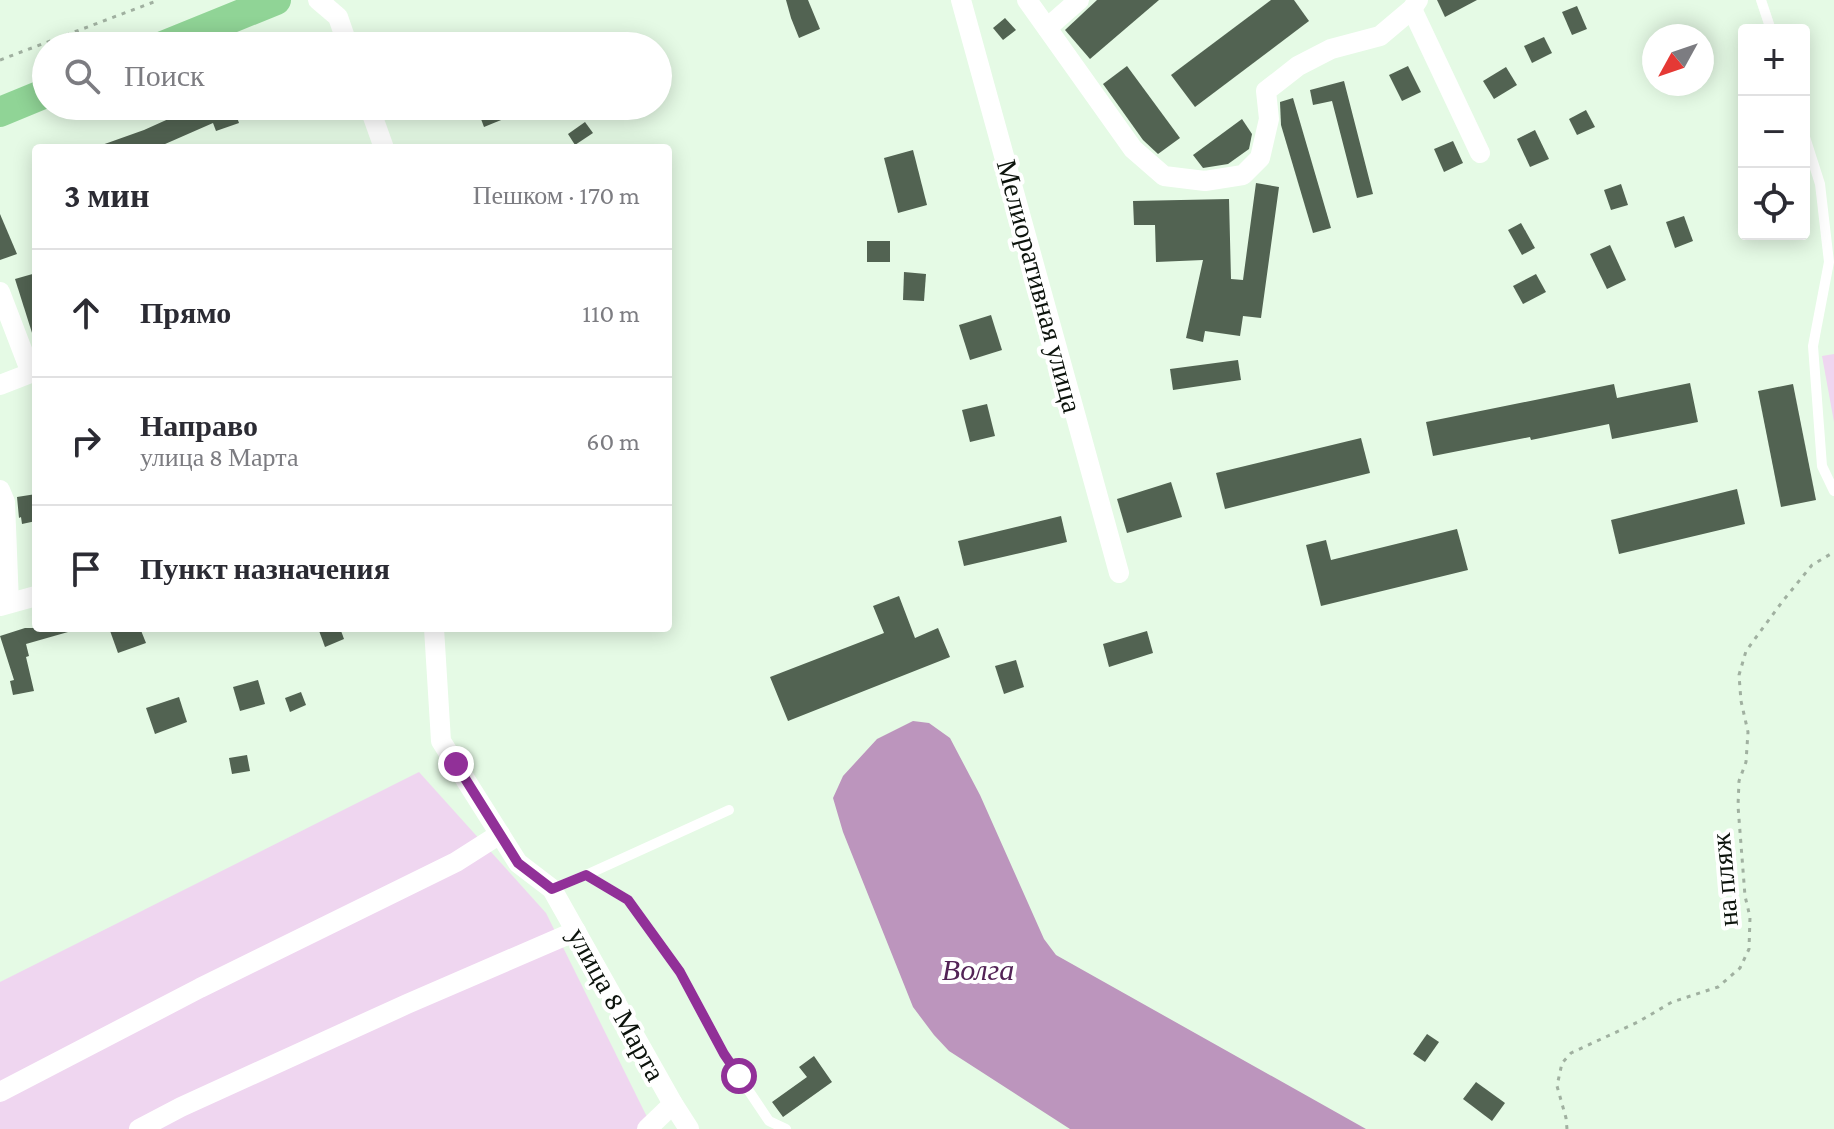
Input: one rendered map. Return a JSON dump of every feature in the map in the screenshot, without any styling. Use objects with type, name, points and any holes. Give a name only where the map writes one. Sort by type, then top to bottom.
[{"type":"main road","points":[[197,32],[276,0]]},
{"type":"main road","points":[[0,112],[32,99]]},
{"type":"street","points":[[318,0],[338,17],[343,32]]},
{"type":"street","name":"Мелиоративная улица","points":[[961,0],[1119,573]]},
{"type":"street","points":[[1027,0],[1133,149],[1164,176],[1205,181],[1243,175],[1260,158],[1269,119],[1266,91],[1298,66],[1331,49],[1380,36],[1415,4],[1480,153]]},
{"type":"street","points":[[1047,28],[1079,0]]},
{"type":"street","points":[[374,120],[383,144]]},
{"type":"street","points":[[0,292],[32,370]]},
{"type":"street","points":[[0,385],[32,372]]},
{"type":"street","points":[[0,490],[5,502],[4,604],[32,597]]},
{"type":"street","name":"улица 8 Марта","points":[[434,632],[441,741],[518,863],[552,889],[689,1129]]},
{"type":"street","points":[[0,1092],[200,988],[456,862],[500,834]]},
{"type":"street","points":[[139,1129],[378,1017],[576,931]]},
{"type":"street","points":[[647,1129],[673,1104]]},
{"type":"lane","points":[[1761,0],[1769,24]]},
{"type":"lane","points":[[1810,153],[1820,184],[1829,262],[1813,346],[1822,466],[1834,491]]},
{"type":"lane","points":[[552,889],[729,810]]},
{"type":"lane","points":[[586,875],[628,900],[680,972],[724,1054],[769,1121],[786,1129]]},
{"type":"path","points":[[74,32],[159,0]]},
{"type":"path","points":[[0,60],[32,48]]},
{"type":"path","name":"на пляж","points":[[1567,1129],[1557,1086],[1562,1063],[1571,1053],[1638,1022],[1672,1002],[1718,987],[1740,968],[1749,949],[1750,917],[1745,896],[1738,806],[1748,732],[1739,675],[1746,651],[1782,602],[1812,565],[1834,552]]},
{"type":"shaded area","points":[[1834,354],[1834,422],[1822,356]]},
{"type":"shaded area","points":[[419,772],[546,913],[653,1129],[0,1129],[0,982]]},
{"type":"water","name":"Волга","points":[[913,721],[929,723],[950,738],[980,795],[1044,939],[1056,955],[1366,1129],[1070,1129],[949,1051],[913,1007],[843,832],[833,798],[843,776],[877,739]]},
{"type":"building","points":[[786,0],[808,0],[820,29],[799,38]]},
{"type":"building","points":[[1097,0],[1159,0],[1090,59],[1065,30]]},
{"type":"building","points":[[1271,0],[1294,0],[1309,21],[1195,107],[1171,75]]},
{"type":"building","points":[[1437,0],[1477,0],[1445,17]]},
{"type":"building","points":[[1577,6],[1587,29],[1572,35],[1562,12]]},
{"type":"building","points":[[1005,18],[1016,30],[1003,40],[993,28]]},
{"type":"building","points":[[1544,37],[1552,53],[1532,63],[1524,46]]},
{"type":"building","points":[[1127,66],[1180,138],[1158,154],[1143,140],[1103,84]]},
{"type":"building","points":[[1408,66],[1421,92],[1402,101],[1389,75]]},
{"type":"building","points":[[1506,67],[1517,85],[1494,99],[1483,81]]},
{"type":"building","points":[[1344,81],[1373,194],[1357,198],[1332,101],[1313,105],[1310,90]]},
{"type":"building","points":[[1293,98],[1331,228],[1313,233],[1281,125],[1280,102]]},
{"type":"building","points":[[1586,110],[1595,127],[1577,135],[1569,119]]},
{"type":"building","points":[[1242,119],[1252,134],[1249,149],[1228,164],[1203,168],[1193,155]]},
{"type":"building","points":[[166,120],[238,120],[239,123],[216,131],[213,123],[165,144],[105,144]]},
{"type":"building","points":[[481,120],[501,120],[484,127]]},
{"type":"building","points":[[585,122],[593,133],[576,144],[568,134]]},
{"type":"building","points":[[1535,130],[1549,159],[1530,167],[1517,139]]},
{"type":"building","points":[[1453,141],[1463,163],[1444,172],[1434,149]]},
{"type":"building","points":[[913,150],[927,205],[898,213],[884,158]]},
{"type":"building","points":[[1256,183],[1279,187],[1261,318],[1243,316],[1240,336],[1205,331],[1203,342],[1186,338],[1203,260],[1156,262],[1155,225],[1134,225],[1133,201],[1229,199],[1231,279],[1243,280]]},
{"type":"building","points":[[1621,184],[1628,205],[1611,210],[1604,190]]},
{"type":"building","points":[[0,214],[17,254],[0,260]]},
{"type":"building","points":[[1684,216],[1693,241],[1675,248],[1666,222]]},
{"type":"building","points":[[1521,223],[1535,248],[1522,255],[1508,230]]},
{"type":"building","points":[[867,241],[890,241],[890,262],[867,262]]},
{"type":"building","points":[[1610,245],[1626,280],[1607,289],[1590,254]]},
{"type":"building","points":[[904,272],[926,274],[924,301],[903,300]]},
{"type":"building","points":[[32,274],[32,333],[15,279]]},
{"type":"building","points":[[1536,274],[1546,292],[1523,304],[1513,286]]},
{"type":"building","points":[[991,315],[1002,350],[970,360],[959,325]]},
{"type":"building","points":[[1238,360],[1241,380],[1173,390],[1170,369]]},
{"type":"building","points":[[1690,383],[1698,422],[1612,439],[1609,424],[1433,456],[1426,422],[1614,384],[1617,398]]},
{"type":"building","points":[[1793,384],[1816,500],[1781,507],[1758,391]]},
{"type":"building","points":[[987,404],[995,436],[970,442],[962,410]]},
{"type":"building","points":[[1361,438],[1370,473],[1225,509],[1216,473]]},
{"type":"building","points":[[1171,482],[1182,517],[1127,533],[1117,499]]},
{"type":"building","points":[[1737,489],[1745,524],[1619,554],[1611,520]]},
{"type":"building","points":[[32,495],[32,522],[22,524],[17,497]]},
{"type":"building","points":[[1061,516],[1067,542],[964,566],[958,541]]},
{"type":"building","points":[[1457,529],[1468,570],[1321,606],[1306,545],[1326,540],[1331,560]]},
{"type":"building","points":[[899,596],[915,638],[938,628],[950,657],[788,721],[770,677],[884,633],[873,606]]},
{"type":"building","points":[[25,628],[32,628],[32,632],[68,632],[26,644],[34,691],[13,695],[10,681],[14,680],[0,636]]},
{"type":"building","points":[[1147,631],[1153,653],[1109,667],[1103,644]]},
{"type":"building","points":[[110,632],[142,632],[146,643],[118,653]]},
{"type":"building","points":[[319,632],[341,632],[344,639],[325,647]]},
{"type":"building","points":[[1016,660],[1024,687],[1004,694],[995,666]]},
{"type":"building","points":[[258,680],[265,704],[240,711],[233,687]]},
{"type":"building","points":[[301,692],[306,705],[290,712],[285,698]]},
{"type":"building","points":[[179,697],[187,722],[155,734],[146,708]]},
{"type":"building","points":[[247,755],[250,771],[232,774],[229,758]]},
{"type":"building","points":[[1427,1034],[1439,1042],[1425,1062],[1413,1054]]},
{"type":"building","points":[[814,1056],[832,1082],[783,1117],[772,1102],[807,1077],[799,1067]]},
{"type":"building","points":[[1476,1082],[1505,1103],[1492,1121],[1463,1099]]},
{"type":"route","points":[[456,764],[518,863],[552,889],[586,875],[628,900],[680,972],[739,1076]]}]
